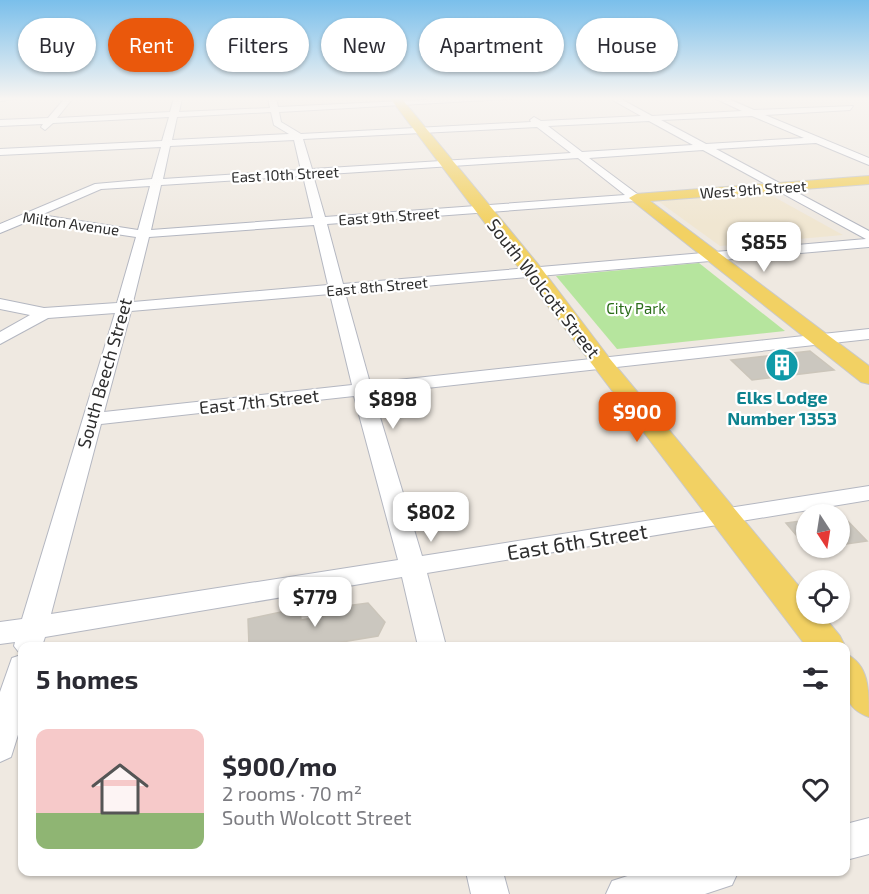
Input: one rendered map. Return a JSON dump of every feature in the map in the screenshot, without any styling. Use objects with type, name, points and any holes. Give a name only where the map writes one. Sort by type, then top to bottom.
[{"type":"main road","name":"South Wolcott Street","points":[[429,140],[534,272],[602,364],[824,642]]},
{"type":"main road","name":"West 9th Street","points":[[636,198],[869,180]]},
{"type":"main road","points":[[636,198],[869,376]]},
{"type":"main road","points":[[850,675],[869,700]]},
{"type":"street","name":"South Beech Street","points":[[31,637],[124,308],[167,140]]},
{"type":"street","points":[[0,152],[31,148],[237,140]]},
{"type":"street","points":[[299,140],[362,389],[413,568],[431,642]]},
{"type":"street","points":[[560,140],[636,198]]},
{"type":"street","points":[[689,140],[869,236]]},
{"type":"street","points":[[817,140],[869,162]]},
{"type":"street","name":"East 10th Street","points":[[0,229],[99,186],[817,140]]},
{"type":"street","points":[[0,164],[31,148]]},
{"type":"street","name":"East 9th Street","points":[[142,234],[636,198]]},
{"type":"street","name":"Milton Avenue","points":[[0,213],[142,234]]},
{"type":"street","name":"East 8th Street","points":[[44,313],[337,290],[710,255],[869,243]]},
{"type":"street","points":[[0,304],[44,313]]},
{"type":"street","points":[[0,339],[44,313]]},
{"type":"street","name":"East 7th Street","points":[[91,419],[869,334]]},
{"type":"street","name":"East 6th Street","points":[[0,633],[31,637],[413,568],[869,493]]},
{"type":"street","points":[[0,747],[18,682]]},
{"type":"street","points":[[850,841],[869,836]]},
{"type":"street","points":[[486,876],[490,894]]},
{"type":"street","points":[[625,894],[702,876]]},
{"type":"shaded area","points":[[767,193],[843,235],[720,246],[658,201]]},
{"type":"green space","name":"City Park","points":[[699,263],[785,331],[617,349],[556,276]]},
{"type":"building","name":"Elks Lodge Number 1353","points":[[810,351],[834,370],[752,380],[731,360]]},
{"type":"building","points":[[796,522],[796,535],[786,523]]},
{"type":"building","points":[[850,523],[867,541],[850,544]]},
{"type":"building","points":[[368,603],[385,622],[378,636],[342,642],[249,642],[248,619],[300,608],[301,620],[346,612],[346,606]]},
{"type":"place","name":"Elks Lodge Number 1353","points":[[782,365]]}]
